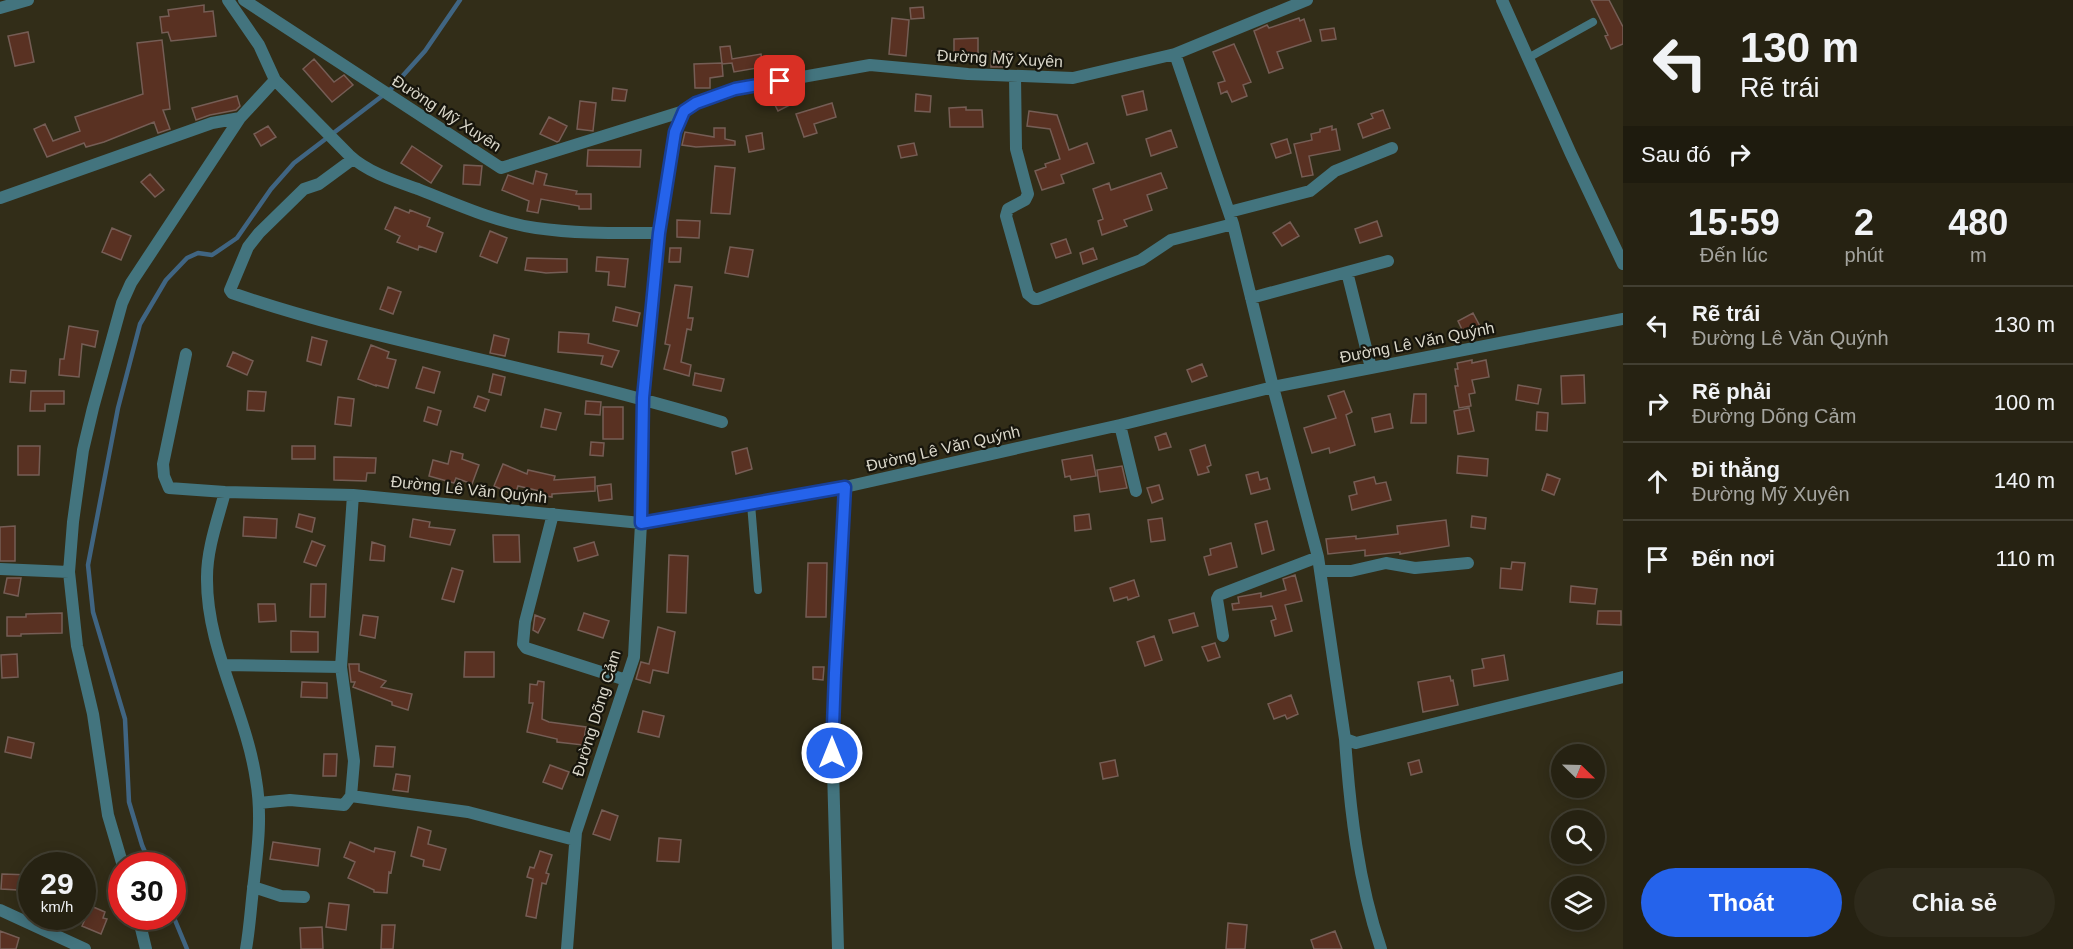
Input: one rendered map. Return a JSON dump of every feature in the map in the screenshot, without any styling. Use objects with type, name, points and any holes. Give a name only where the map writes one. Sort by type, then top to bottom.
[{"type":"street","points":[[0,8],[27,0]]},
{"type":"street","points":[[228,0],[259,45],[275,80],[351,157],[389,177],[463,207],[534,228],[577,233],[659,233],[675,132],[684,111]]},
{"type":"street","name":"Đường Mỹ Xuyên","points":[[244,0],[501,168],[684,111],[696,103],[735,89],[870,65],[1073,78],[1175,54],[1307,0]]},
{"type":"street","points":[[1502,0],[1623,264]]},
{"type":"street","points":[[1175,54],[1231,218],[1318,557],[1345,739],[1360,873],[1381,949]]},
{"type":"street","points":[[1015,76],[1016,149],[1027,197],[1008,209],[1006,216],[1028,294],[1038,299],[1140,260],[1176,238],[1310,191],[1335,171],[1392,148]]},
{"type":"street","points":[[119,852],[108,815],[93,714],[77,646],[69,572],[83,450],[123,303],[137,274],[240,118],[275,80]]},
{"type":"street","points":[[0,198],[213,123],[240,118]]},
{"type":"street","points":[[351,157],[319,184],[304,189],[259,233],[248,248],[232,282],[230,290],[232,293],[337,326],[643,398],[722,422]]},
{"type":"street","name":"Đường Dõng Cảm","points":[[567,949],[576,832],[634,657],[641,523],[643,398],[659,233]]},
{"type":"street","points":[[1251,298],[1388,261]]},
{"type":"street","points":[[1347,272],[1371,368]]},
{"type":"street","name":"Đường Lê Văn Quýnh","points":[[186,354],[163,464],[164,476],[169,488],[225,492],[353,495],[641,523],[845,487],[1120,425],[1273,387],[1623,319]]},
{"type":"street","points":[[1120,425],[1137,491]]},
{"type":"street","points":[[838,949],[832,734],[845,487]]},
{"type":"street","points":[[225,492],[209,555],[207,575],[212,624],[248,741],[259,803],[259,831],[246,949]]},
{"type":"street","points":[[259,803],[290,800],[345,805],[351,796],[354,753],[341,668],[353,495]]},
{"type":"street","points":[[553,514],[525,621],[523,644],[525,648],[626,680]]},
{"type":"street","points":[[1223,636],[1217,599],[1219,595],[1318,557]]},
{"type":"street","points":[[1321,571],[1351,571],[1386,563],[1415,568],[1467,563]]},
{"type":"street","points":[[0,569],[69,572]]},
{"type":"street","points":[[223,665],[341,668]]},
{"type":"street","points":[[1345,739],[1356,743],[1623,677]]},
{"type":"street","points":[[351,796],[468,812],[575,840]]},
{"type":"street","points":[[253,886],[281,896],[304,897]]},
{"type":"street","points":[[0,910],[86,949]]},
{"type":"street","points":[[141,930],[146,949]]},
{"type":"lane","points":[[1528,58],[1593,22]]},
{"type":"lane","points":[[751,504],[758,590]]},
{"type":"building","points":[[1591,0],[1609,0],[1623,27],[1623,44],[1611,49],[1605,36],[1608,35]]},
{"type":"building","points":[[204,5],[204,12],[213,11],[216,36],[171,41],[168,32],[162,33],[160,17],[169,16],[168,10]]},
{"type":"building","points":[[923,7],[924,18],[911,19],[910,8]]},
{"type":"building","points":[[892,18],[909,20],[906,56],[889,54]]},
{"type":"building","points":[[1299,18],[1300,21],[1304,19],[1311,41],[1277,52],[1283,68],[1269,73],[1254,31],[1267,25],[1269,28]]},
{"type":"building","points":[[1334,28],[1336,39],[1322,41],[1320,30]]},
{"type":"building","points":[[28,32],[34,62],[15,66],[8,36]]},
{"type":"building","points":[[978,38],[978,55],[954,55],[954,39]]},
{"type":"building","points":[[162,40],[170,109],[163,110],[170,129],[158,133],[154,122],[104,142],[86,147],[84,143],[47,157],[34,129],[45,124],[53,141],[80,131],[75,117],[143,94],[137,43]]},
{"type":"building","points":[[1234,44],[1251,82],[1243,85],[1247,96],[1232,102],[1227,91],[1221,94],[1218,83],[1225,81],[1213,52]]},
{"type":"building","points":[[730,46],[732,59],[761,54],[763,67],[734,72],[732,63],[722,64],[720,47]]},
{"type":"building","points":[[992,51],[1004,52],[1003,67],[991,67]]},
{"type":"building","points":[[314,59],[334,82],[344,75],[353,85],[332,102],[303,69]]},
{"type":"building","points":[[722,63],[723,76],[710,78],[710,88],[695,88],[694,64]]},
{"type":"building","points":[[613,88],[627,90],[625,101],[612,100]]},
{"type":"building","points":[[783,91],[790,105],[778,111],[771,97]]},
{"type":"building","points":[[1143,91],[1147,110],[1127,115],[1122,96]]},
{"type":"building","points":[[916,94],[931,96],[930,112],[915,111]]},
{"type":"building","points":[[237,96],[240,106],[236,110],[196,120],[192,108]]},
{"type":"building","points":[[580,101],[596,103],[593,131],[577,129]]},
{"type":"building","points":[[832,103],[836,117],[814,124],[817,133],[804,137],[796,114]]},
{"type":"building","points":[[966,107],[966,110],[982,110],[983,127],[950,127],[949,108]]},
{"type":"building","points":[[1383,110],[1390,128],[1363,138],[1358,124],[1373,118],[1371,114]]},
{"type":"building","points":[[1029,111],[1057,115],[1069,150],[1087,143],[1094,163],[1061,175],[1064,183],[1042,190],[1035,171],[1046,167],[1045,164],[1060,159],[1050,129],[1027,126]]},
{"type":"building","points":[[549,117],[567,126],[557,142],[540,134]]},
{"type":"building","points":[[268,126],[276,137],[261,146],[254,134]]},
{"type":"building","points":[[1332,126],[1332,130],[1336,129],[1340,150],[1309,156],[1313,175],[1302,177],[1294,144],[1312,140],[1311,134]]},
{"type":"building","points":[[714,128],[725,128],[725,139],[735,141],[735,145],[696,147],[682,145],[685,132],[714,137]]},
{"type":"building","points":[[1171,130],[1177,147],[1151,156],[1146,139]]},
{"type":"building","points":[[762,133],[764,149],[749,152],[746,136]]},
{"type":"building","points":[[1287,139],[1291,153],[1276,158],[1271,144]]},
{"type":"building","points":[[914,143],[917,155],[901,158],[898,146]]},
{"type":"building","points":[[412,146],[442,166],[431,183],[401,163]]},
{"type":"building","points":[[588,150],[641,150],[640,167],[587,166]]},
{"type":"building","points":[[464,165],[482,166],[480,185],[463,184]]},
{"type":"building","points":[[715,166],[735,168],[730,214],[711,213]]},
{"type":"building","points":[[536,171],[547,174],[544,185],[577,191],[576,194],[591,194],[591,209],[579,209],[579,206],[541,199],[538,213],[527,211],[529,201],[502,190],[508,175],[533,184]]},
{"type":"building","points":[[1161,173],[1167,188],[1147,195],[1152,210],[1124,220],[1127,226],[1102,235],[1098,221],[1103,219],[1093,189],[1109,183],[1111,190]]},
{"type":"building","points":[[150,174],[164,190],[155,197],[141,182]]},
{"type":"building","points":[[395,207],[430,218],[427,226],[443,233],[436,252],[419,246],[418,250],[397,242],[400,236],[385,229]]},
{"type":"building","points":[[677,220],[700,221],[699,238],[677,237]]},
{"type":"building","points":[[1377,221],[1382,236],[1360,243],[1355,229]]},
{"type":"building","points":[[1290,222],[1299,236],[1282,246],[1273,233]]},
{"type":"building","points":[[112,228],[131,236],[121,260],[102,252]]},
{"type":"building","points":[[490,231],[507,238],[497,263],[480,256]]},
{"type":"building","points":[[1066,239],[1071,253],[1056,258],[1051,244]]},
{"type":"building","points":[[730,247],[753,250],[748,277],[725,273]]},
{"type":"building","points":[[670,248],[681,248],[680,262],[669,262]]},
{"type":"building","points":[[1093,248],[1097,259],[1083,264],[1080,253]]},
{"type":"building","points":[[597,257],[628,259],[625,287],[608,285],[609,272],[596,271]]},
{"type":"building","points":[[527,258],[567,259],[567,272],[546,273],[525,270]]},
{"type":"building","points":[[675,285],[692,287],[688,318],[693,318],[691,330],[687,329],[681,362],[691,365],[689,376],[664,369],[670,345],[665,344]]},
{"type":"building","points":[[388,287],[401,292],[393,314],[380,309]]},
{"type":"building","points":[[616,307],[640,313],[637,326],[613,321]]},
{"type":"building","points":[[1473,313],[1482,330],[1466,338],[1458,321]]},
{"type":"building","points":[[69,326],[98,331],[95,347],[82,344],[79,377],[59,375],[60,359],[64,359]]},
{"type":"building","points":[[559,332],[589,334],[588,343],[619,351],[612,367],[601,364],[603,356],[558,352]]},
{"type":"building","points":[[494,335],[509,339],[505,356],[490,353]]},
{"type":"building","points":[[312,337],[327,341],[321,365],[307,361]]},
{"type":"building","points":[[371,345],[389,352],[387,358],[396,360],[388,388],[358,379]]},
{"type":"building","points":[[233,352],[253,361],[247,375],[227,366]]},
{"type":"building","points":[[1472,360],[1472,363],[1486,360],[1489,377],[1472,380],[1475,393],[1469,394],[1471,406],[1459,408],[1455,369],[1458,369],[1457,363]]},
{"type":"building","points":[[1202,364],[1207,376],[1192,382],[1187,370]]},
{"type":"building","points":[[423,367],[440,372],[434,393],[416,388]]},
{"type":"building","points":[[11,370],[26,371],[25,383],[10,382]]},
{"type":"building","points":[[695,373],[724,379],[721,391],[693,385]]},
{"type":"building","points":[[493,374],[505,377],[501,395],[489,392]]},
{"type":"building","points":[[1584,375],[1585,403],[1562,404],[1561,376]]},
{"type":"building","points":[[1518,385],[1541,389],[1538,404],[1516,400]]},
{"type":"building","points":[[31,391],[64,391],[64,404],[45,404],[45,411],[30,411]]},
{"type":"building","points":[[248,391],[266,392],[264,411],[247,410]]},
{"type":"building","points":[[1344,391],[1352,412],[1346,415],[1355,445],[1330,453],[1329,448],[1312,453],[1304,428],[1336,418],[1328,396]]},
{"type":"building","points":[[1414,394],[1426,394],[1426,423],[1411,423]]},
{"type":"building","points":[[478,396],[489,400],[485,411],[474,407]]},
{"type":"building","points":[[338,397],[354,399],[351,426],[335,424]]},
{"type":"building","points":[[586,401],[601,402],[600,415],[585,414]]},
{"type":"building","points":[[428,407],[441,411],[437,425],[424,421]]},
{"type":"building","points":[[603,407],[623,407],[623,439],[603,439]]},
{"type":"building","points":[[1469,408],[1474,431],[1458,434],[1454,411]]},
{"type":"building","points":[[545,409],[561,413],[556,430],[541,427]]},
{"type":"building","points":[[1537,412],[1548,413],[1547,431],[1536,430]]},
{"type":"building","points":[[1390,414],[1393,428],[1375,432],[1372,418]]},
{"type":"building","points":[[1166,433],[1171,447],[1159,450],[1155,437]]},
{"type":"building","points":[[591,442],[604,443],[603,456],[590,455]]},
{"type":"building","points":[[1205,445],[1211,465],[1207,467],[1209,472],[1198,475],[1190,450]]},
{"type":"building","points":[[18,446],[40,446],[39,475],[18,475]]},
{"type":"building","points":[[292,446],[315,446],[315,459],[292,459]]},
{"type":"building","points":[[747,448],[752,469],[736,474],[732,452]]},
{"type":"building","points":[[451,451],[463,454],[462,459],[479,465],[472,484],[456,478],[454,483],[429,476],[433,460],[448,464]]},
{"type":"building","points":[[1092,455],[1096,476],[1071,480],[1070,476],[1065,477],[1062,460]]},
{"type":"building","points":[[1458,456],[1488,459],[1487,476],[1457,473]]},
{"type":"building","points":[[334,457],[376,458],[375,473],[367,473],[366,481],[334,480]]},
{"type":"building","points":[[503,464],[527,474],[528,470],[555,476],[554,480],[595,477],[595,491],[552,494],[552,497],[540,495],[540,491],[518,486],[515,495],[494,486]]},
{"type":"building","points":[[1122,466],[1127,488],[1100,492],[1097,470]]},
{"type":"building","points":[[1258,472],[1260,480],[1267,478],[1270,489],[1251,494],[1246,475]]},
{"type":"building","points":[[1547,474],[1560,479],[1554,495],[1542,490]]},
{"type":"building","points":[[1374,477],[1376,484],[1386,482],[1391,500],[1352,510],[1349,496],[1357,494],[1354,482]]},
{"type":"building","points":[[611,484],[612,499],[599,501],[597,486]]},
{"type":"building","points":[[1159,485],[1163,499],[1152,503],[1147,488]]},
{"type":"building","points":[[299,514],[315,518],[312,532],[296,527]]},
{"type":"building","points":[[1089,514],[1091,529],[1075,531],[1074,516]]},
{"type":"building","points":[[1472,516],[1486,518],[1485,529],[1471,527]]},
{"type":"building","points":[[244,517],[277,519],[276,538],[243,536]]},
{"type":"building","points":[[1162,518],[1165,540],[1151,542],[1148,520]]},
{"type":"building","points":[[413,519],[430,522],[429,527],[455,530],[450,545],[410,537]]},
{"type":"building","points":[[1446,520],[1449,546],[1400,554],[1400,552],[1365,556],[1365,550],[1328,554],[1326,539],[1356,536],[1356,539],[1398,534],[1397,526]]},
{"type":"building","points":[[1267,521],[1274,550],[1262,554],[1255,524]]},
{"type":"building","points":[[15,526],[15,561],[0,561],[0,527]]},
{"type":"building","points":[[493,535],[519,535],[520,562],[494,562]]},
{"type":"building","points":[[312,541],[325,546],[316,566],[304,562]]},
{"type":"building","points":[[372,542],[385,546],[384,561],[370,560]]},
{"type":"building","points":[[594,542],[598,555],[578,561],[574,548]]},
{"type":"building","points":[[1231,543],[1237,567],[1209,575],[1204,557],[1211,555],[1210,549]]},
{"type":"building","points":[[669,555],[688,556],[686,613],[667,612]]},
{"type":"building","points":[[1512,562],[1525,563],[1522,590],[1500,588],[1501,568],[1511,569]]},
{"type":"building","points":[[808,563],[827,563],[826,617],[806,617]]},
{"type":"building","points":[[452,568],[463,571],[454,602],[442,599]]},
{"type":"building","points":[[1295,575],[1302,601],[1285,605],[1292,631],[1275,636],[1271,621],[1276,619],[1272,606],[1233,610],[1232,604],[1239,603],[1238,597],[1261,593],[1261,597],[1286,590],[1283,579]]},
{"type":"building","points":[[7,578],[21,578],[18,596],[4,593]]},
{"type":"building","points":[[1134,580],[1139,596],[1114,601],[1110,588]]},
{"type":"building","points":[[311,584],[326,584],[325,617],[310,617]]},
{"type":"building","points":[[1571,586],[1597,589],[1595,604],[1570,602]]},
{"type":"building","points":[[258,604],[275,604],[276,621],[259,622]]},
{"type":"building","points":[[1598,611],[1621,611],[1621,625],[1597,624]]},
{"type":"building","points":[[62,613],[62,633],[7,636],[7,617]]},
{"type":"building","points":[[584,613],[609,621],[603,638],[578,630]]},
{"type":"building","points":[[1194,613],[1198,626],[1173,633],[1169,620]]},
{"type":"building","points":[[363,615],[378,617],[375,638],[360,635]]},
{"type":"building","points":[[535,615],[545,619],[538,633],[533,630]]},
{"type":"building","points":[[658,627],[675,632],[668,673],[653,670],[650,683],[636,679],[641,662],[649,664]]},
{"type":"building","points":[[291,631],[318,632],[318,652],[291,652]]},
{"type":"building","points":[[1154,636],[1162,660],[1145,666],[1137,642]]},
{"type":"building","points":[[1215,643],[1220,657],[1208,661],[1202,647]]},
{"type":"building","points":[[465,652],[494,652],[494,677],[464,677]]},
{"type":"building","points":[[17,654],[18,677],[2,678],[1,655]]},
{"type":"building","points":[[1504,655],[1508,680],[1474,686],[1472,670],[1484,668],[1482,659]]},
{"type":"building","points":[[349,664],[359,664],[359,671],[386,681],[381,687],[412,694],[408,710],[353,687],[355,682],[351,682]]},
{"type":"building","points":[[813,667],[824,667],[823,680],[813,679]]},
{"type":"building","points":[[1450,676],[1451,681],[1453,680],[1458,705],[1423,712],[1418,682]]},
{"type":"building","points":[[538,681],[544,682],[542,719],[586,727],[583,745],[557,742],[557,739],[527,732],[533,703],[529,703],[530,684],[537,685]]},
{"type":"building","points":[[302,682],[327,683],[327,698],[301,697]]},
{"type":"building","points":[[1291,695],[1298,714],[1287,719],[1285,715],[1274,719],[1268,704]]},
{"type":"building","points":[[643,711],[664,716],[659,737],[638,732]]},
{"type":"building","points":[[8,737],[34,743],[31,758],[5,752]]},
{"type":"building","points":[[376,746],[395,747],[393,767],[374,766]]},
{"type":"building","points":[[324,754],[337,754],[336,776],[323,776]]},
{"type":"building","points":[[1115,760],[1118,776],[1103,779],[1100,763]]},
{"type":"building","points":[[1419,760],[1422,772],[1411,775],[1408,763]]},
{"type":"building","points":[[550,765],[569,772],[562,789],[543,782]]},
{"type":"building","points":[[396,774],[410,776],[408,792],[393,790]]},
{"type":"building","points":[[602,810],[618,816],[610,840],[593,834]]},
{"type":"building","points":[[418,827],[431,831],[428,844],[446,849],[440,870],[423,866],[424,860],[411,856]]},
{"type":"building","points":[[659,838],[681,840],[679,862],[657,861]]},
{"type":"building","points":[[273,842],[320,849],[318,866],[270,859]]},
{"type":"building","points":[[350,842],[374,852],[375,848],[395,852],[391,873],[389,872],[387,893],[374,892],[348,878],[355,862],[344,857]]},
{"type":"building","points":[[540,851],[552,855],[546,873],[549,874],[546,884],[542,883],[536,918],[526,916],[533,879],[527,877],[530,867],[534,868]]},
{"type":"building","points":[[2,874],[18,875],[18,890],[1,889]]},
{"type":"building","points":[[329,903],[349,905],[346,930],[326,927]]},
{"type":"building","points":[[96,908],[105,912],[103,918],[107,919],[101,934],[92,930],[96,930]]},
{"type":"building","points":[[1228,923],[1247,925],[1245,949],[1226,949]]},
{"type":"building","points":[[382,925],[395,925],[393,949],[381,949]]},
{"type":"building","points":[[322,927],[323,949],[301,949],[300,928]]},
{"type":"building","points":[[0,931],[19,938],[16,949],[0,949]]},
{"type":"building","points":[[1335,931],[1342,949],[1314,949],[1311,940]]},
{"type":"waterway","points":[[145,852],[129,802],[125,719],[93,612],[88,565],[118,408],[140,324],[166,280],[187,258],[198,253],[212,255],[237,238],[271,189],[294,163],[390,90],[425,51],[460,0]]},
{"type":"waterway","points":[[179,930],[187,949]]},
{"type":"route","points":[[780,81],[735,89],[696,103],[684,111],[675,132],[659,233],[643,398],[641,523],[845,487],[832,753]]}]
